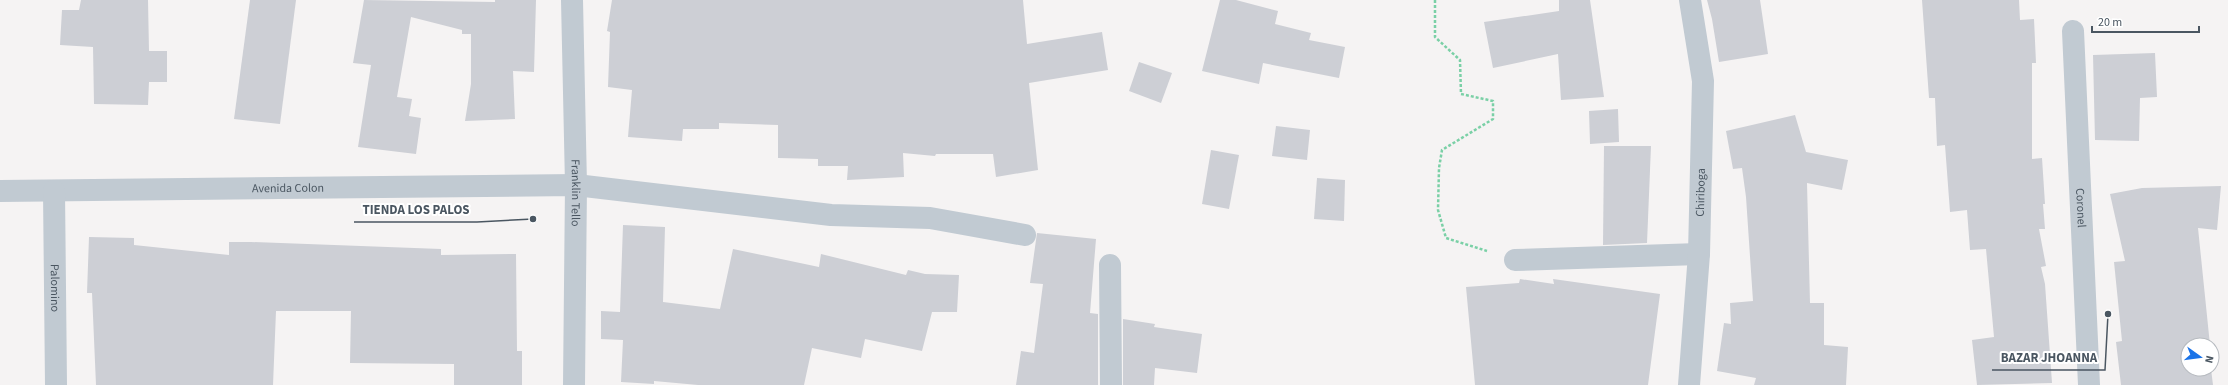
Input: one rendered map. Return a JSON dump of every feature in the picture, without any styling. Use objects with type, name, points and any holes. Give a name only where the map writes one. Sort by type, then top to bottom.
[{"type":"street","name":"Franklin Tello","points":[[572,0],[576,185],[574,385]]},
{"type":"street","name":"Chiriboga","points":[[1690,0],[1703,81],[1699,254],[1690,385]]},
{"type":"street","name":"Coronel","points":[[2073,31],[2089,385]]},
{"type":"street","name":"Avenida Colon","points":[[0,191],[576,185],[831,215],[930,218],[1025,235]]},
{"type":"street","name":"Palomino","points":[[54,191],[56,385]]},
{"type":"street","points":[[1515,260],[1699,254]]},
{"type":"street","points":[[1110,265],[1111,385]]},
{"type":"path","points":[[1435,0],[1435,37],[1460,60],[1461,94],[1493,101],[1493,119],[1442,150],[1439,168],[1438,210],[1446,238],[1515,260]]},
{"type":"building","points":[[81,0],[148,0],[149,51],[167,51],[167,82],[149,82],[148,105],[94,104],[93,47],[60,45],[62,10],[79,10]]},
{"type":"building","points":[[250,0],[296,0],[280,124],[234,119]]},
{"type":"building","points":[[364,0],[495,2],[495,0],[536,0],[534,72],[513,71],[515,119],[465,121],[471,84],[471,34],[462,34],[462,30],[411,17],[397,97],[412,99],[409,116],[421,118],[416,154],[358,147],[371,65],[353,63]]},
{"type":"building","points":[[612,0],[1023,0],[1027,44],[1102,32],[1108,70],[1029,83],[1038,170],[996,177],[993,154],[936,154],[935,156],[903,153],[904,177],[847,180],[848,166],[818,166],[818,159],[778,158],[778,125],[719,123],[719,129],[683,129],[682,141],[628,137],[632,90],[608,87],[610,32],[607,31]]},
{"type":"building","points":[[1220,0],[1236,0],[1278,11],[1275,24],[1311,33],[1309,40],[1345,47],[1339,78],[1263,63],[1259,84],[1202,71]]},
{"type":"building","points":[[1559,0],[1590,0],[1604,97],[1561,100],[1558,54],[1493,68],[1484,22],[1559,11]]},
{"type":"building","points":[[1707,0],[1760,0],[1768,54],[1719,62],[1712,19]]},
{"type":"building","points":[[1922,0],[2019,0],[2020,20],[2034,19],[2036,63],[2032,63],[2032,159],[2042,158],[2045,229],[2039,229],[2046,266],[2041,267],[2045,284],[2052,383],[1977,385],[1972,340],[1994,337],[1986,249],[1970,250],[1967,210],[1950,212],[1945,145],[1937,146],[1935,98],[1929,98]]},
{"type":"building","points":[[2155,53],[2157,97],[2140,98],[2139,141],[2095,140],[2093,55]]},
{"type":"building","points":[[1139,62],[1172,73],[1161,103],[1129,91]]},
{"type":"building","points":[[1618,109],[1619,142],[1590,144],[1589,111]]},
{"type":"building","points":[[1795,115],[1806,152],[1848,160],[1842,190],[1807,183],[1810,303],[1824,303],[1824,345],[1848,347],[1846,385],[1754,385],[1756,378],[1717,371],[1724,323],[1731,324],[1730,303],[1753,301],[1746,197],[1742,168],[1733,169],[1726,131]]},
{"type":"building","points":[[1276,126],[1310,130],[1307,160],[1272,156]]},
{"type":"building","points":[[1604,146],[1651,146],[1647,243],[1603,245]]},
{"type":"building","points":[[1211,150],[1239,155],[1229,209],[1202,204]]},
{"type":"building","points":[[1317,178],[1345,180],[1344,221],[1314,219]]},
{"type":"building","points":[[2221,186],[2217,230],[2198,228],[2209,337],[2180,337],[2180,377],[2212,377],[2213,385],[2121,385],[2116,342],[2122,341],[2114,262],[2125,261],[2110,194],[2142,188]]},
{"type":"building","points":[[623,225],[665,227],[663,302],[720,309],[733,249],[819,267],[821,254],[906,275],[908,270],[925,274],[959,275],[957,312],[932,312],[922,351],[865,339],[861,358],[812,348],[804,385],[698,385],[654,381],[654,384],[621,382],[623,340],[601,339],[601,311],[620,312]]},
{"type":"building","points":[[1037,233],[1096,239],[1090,313],[1098,314],[1098,385],[1016,385],[1021,351],[1034,353],[1043,284],[1030,283]]},
{"type":"building","points":[[89,237],[134,238],[134,245],[229,255],[229,242],[441,249],[441,255],[516,254],[517,351],[522,351],[522,385],[454,385],[454,364],[350,363],[351,311],[276,311],[273,385],[96,385],[92,293],[87,293]]},
{"type":"building","points":[[1520,279],[1554,284],[1553,279],[1660,294],[1648,385],[1475,385],[1466,287],[1519,283]]},
{"type":"building","points":[[1123,319],[1155,324],[1154,327],[1202,334],[1197,373],[1155,368],[1154,385],[1123,385]]},
{"type":"place","name":"TIENDA LOS PALOS","points":[[533,219]]},
{"type":"place","name":"BAZAR JHOANNA","points":[[2108,314]]}]
